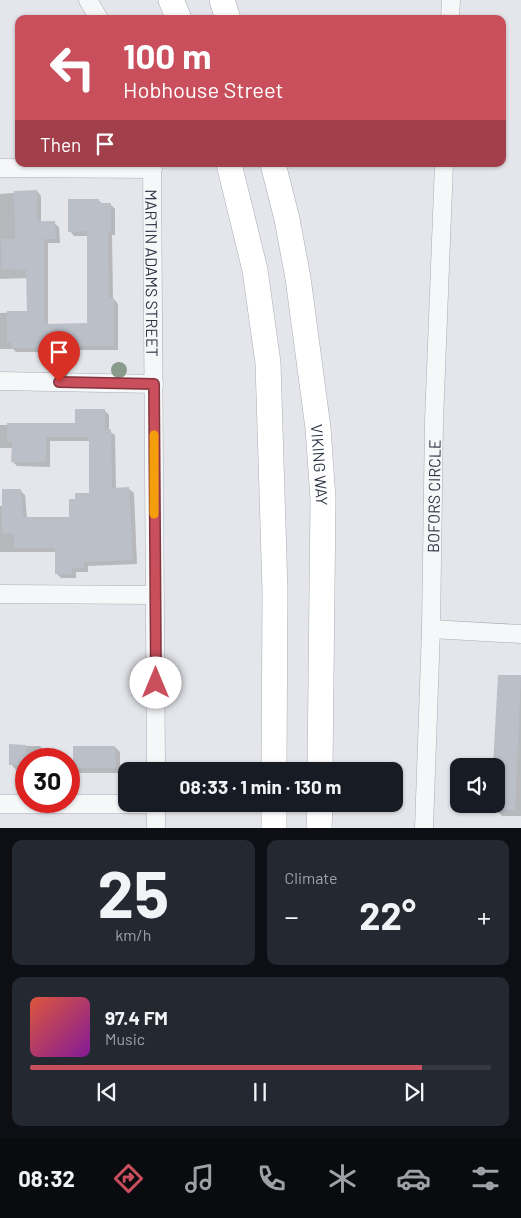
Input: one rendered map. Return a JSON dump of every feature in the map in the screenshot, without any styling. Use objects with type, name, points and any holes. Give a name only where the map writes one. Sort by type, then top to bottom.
[{"type":"main road","points":[[171,0],[177,15]]},
{"type":"main road","points":[[222,0],[227,15]]},
{"type":"main road","points":[[230,167],[255,270],[268,362],[275,591],[274,762]]},
{"type":"main road","name":"VIKING WAY","points":[[274,167],[287,219],[298,278],[318,428],[322,499],[320,762]]},
{"type":"main road","points":[[274,812],[274,828]]},
{"type":"main road","points":[[319,828],[320,812]]},
{"type":"street","points":[[88,0],[97,15]]},
{"type":"street","points":[[450,15],[451,0]]},
{"type":"street","points":[[0,168],[76,167]]},
{"type":"street","name":"MARTIN ADAMS STREET","points":[[153,167],[156,762]]},
{"type":"street","name":"BOFORS CIRCLE","points":[[424,828],[431,629],[434,421],[444,167]]},
{"type":"street","points":[[0,381],[154,384]]},
{"type":"street","points":[[0,594],[155,595]]},
{"type":"street","points":[[431,629],[521,634]]},
{"type":"street","points":[[0,804],[118,804]]},
{"type":"street","points":[[156,812],[156,828]]},
{"type":"building","points":[[37,190],[37,221],[55,221],[56,239],[44,239],[44,324],[87,323],[87,231],[68,232],[68,199],[99,199],[99,203],[111,203],[111,231],[108,231],[109,298],[114,298],[114,346],[70,346],[71,351],[46,352],[46,348],[11,348],[11,342],[7,342],[7,311],[27,311],[26,270],[2,269],[1,239],[15,239],[14,191]]},
{"type":"building","points":[[75,409],[105,409],[105,430],[111,429],[112,488],[129,487],[133,560],[84,562],[84,568],[72,568],[72,574],[55,574],[55,548],[14,548],[14,534],[2,534],[2,489],[21,489],[23,517],[69,517],[69,499],[75,499],[75,493],[89,493],[89,437],[46,437],[46,462],[11,462],[12,442],[7,442],[7,423],[75,423]]},
{"type":"building","points":[[498,675],[521,675],[515,810],[505,809],[505,758],[493,758]]},
{"type":"building","points":[[9,744],[26,745],[26,748],[15,748],[15,765],[9,765]]},
{"type":"building","points":[[73,746],[115,746],[116,768],[80,768],[80,748],[73,748]]},
{"type":"slow traffic","points":[[154,435],[154,514]]},
{"type":"route","points":[[59,382],[154,384],[156,683]]}]
